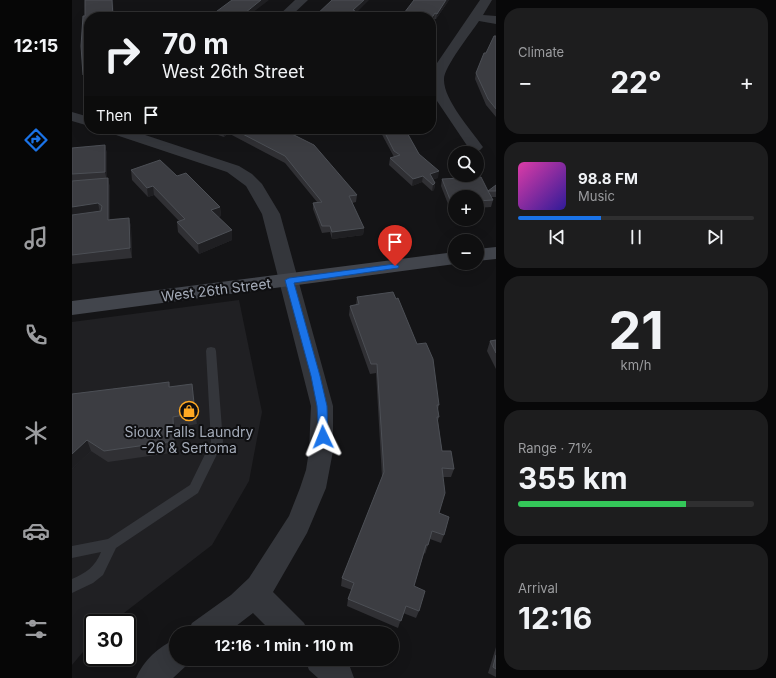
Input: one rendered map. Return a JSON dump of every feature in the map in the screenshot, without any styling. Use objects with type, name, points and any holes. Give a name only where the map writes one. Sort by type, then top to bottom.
[{"type":"main road","points":[[484,254],[496,253]]},
{"type":"main road","name":"West 26th Street","points":[[72,308],[448,259]]},
{"type":"street","points":[[289,12],[302,0]]},
{"type":"street","points":[[474,146],[440,95],[438,78],[442,66],[486,0]]},
{"type":"street","points":[[475,17],[496,20]]},
{"type":"street","points":[[72,116],[84,120]]},
{"type":"street","points":[[150,134],[233,168],[244,174],[252,181],[263,197],[271,214],[322,406],[323,437],[320,464],[310,498],[294,533],[254,594],[211,626]]},
{"type":"street","points":[[254,594],[287,626]]},
{"type":"street","points":[[151,678],[169,661]]},
{"type":"street","points":[[327,666],[339,678]]},
{"type":"lane","points":[[72,552],[111,544],[194,489],[217,442],[211,351]]},
{"type":"lane","points":[[72,586],[92,577],[101,569],[111,544]]},
{"type":"shaded area","points":[[239,300],[262,412],[249,481],[212,545],[123,614],[84,614],[84,651],[72,665],[72,322]]},
{"type":"building","points":[[85,0],[112,0],[113,12],[85,12]]},
{"type":"building","points":[[232,0],[261,0],[246,12],[216,12]]},
{"type":"building","points":[[332,0],[364,0],[353,10],[355,11],[354,12],[319,12]]},
{"type":"building","points":[[414,0],[446,0],[437,14],[436,12],[405,12]]},
{"type":"building","points":[[83,16],[84,75],[83,75],[81,46]]},
{"type":"building","points":[[494,36],[496,36],[496,109],[488,99],[476,73],[484,53],[486,53]]},
{"type":"building","points":[[243,134],[292,134],[314,145],[357,195],[349,196],[364,228],[332,232],[330,226],[322,226],[313,203],[322,202],[285,156]]},
{"type":"building","points":[[386,134],[408,134],[419,154],[439,171],[430,174],[435,183],[433,185],[423,176],[413,179],[390,158],[400,155],[394,151]]},
{"type":"building","points":[[105,145],[105,172],[72,174],[72,148]]},
{"type":"building","points":[[160,160],[177,176],[186,173],[220,207],[211,210],[232,230],[198,244],[177,222],[185,219],[153,186],[147,188],[131,170]]},
{"type":"building","points":[[108,178],[108,220],[129,218],[130,248],[72,255],[72,215],[101,211],[102,206],[98,203],[72,207],[72,181]]},
{"type":"building","points":[[442,179],[448,179],[448,182],[484,182],[493,200],[484,201],[484,190],[448,190],[448,194]]},
{"type":"building","points":[[496,185],[496,191],[488,191]]},
{"type":"building","points":[[393,292],[396,299],[398,298],[417,344],[426,343],[433,359],[439,405],[437,405],[439,417],[437,417],[442,451],[451,451],[454,469],[442,468],[445,493],[439,513],[449,517],[444,535],[432,531],[428,545],[426,545],[414,586],[425,591],[419,611],[406,606],[401,621],[348,599],[354,583],[342,578],[384,472],[377,364],[371,364],[350,306],[359,304],[357,297]]},
{"type":"building","points":[[496,340],[496,353],[490,341]]},
{"type":"building","points":[[169,382],[169,387],[192,384],[195,413],[173,417],[174,441],[104,451],[87,440],[72,454],[72,394]]},
{"type":"building","points":[[496,655],[496,669],[493,667]]},
{"type":"place","name":"Sioux Falls Laundry -26 & Sertoma","points":[[189,411]]},
{"type":"route","points":[[323,437],[322,406],[316,376],[289,280],[395,266]]}]
